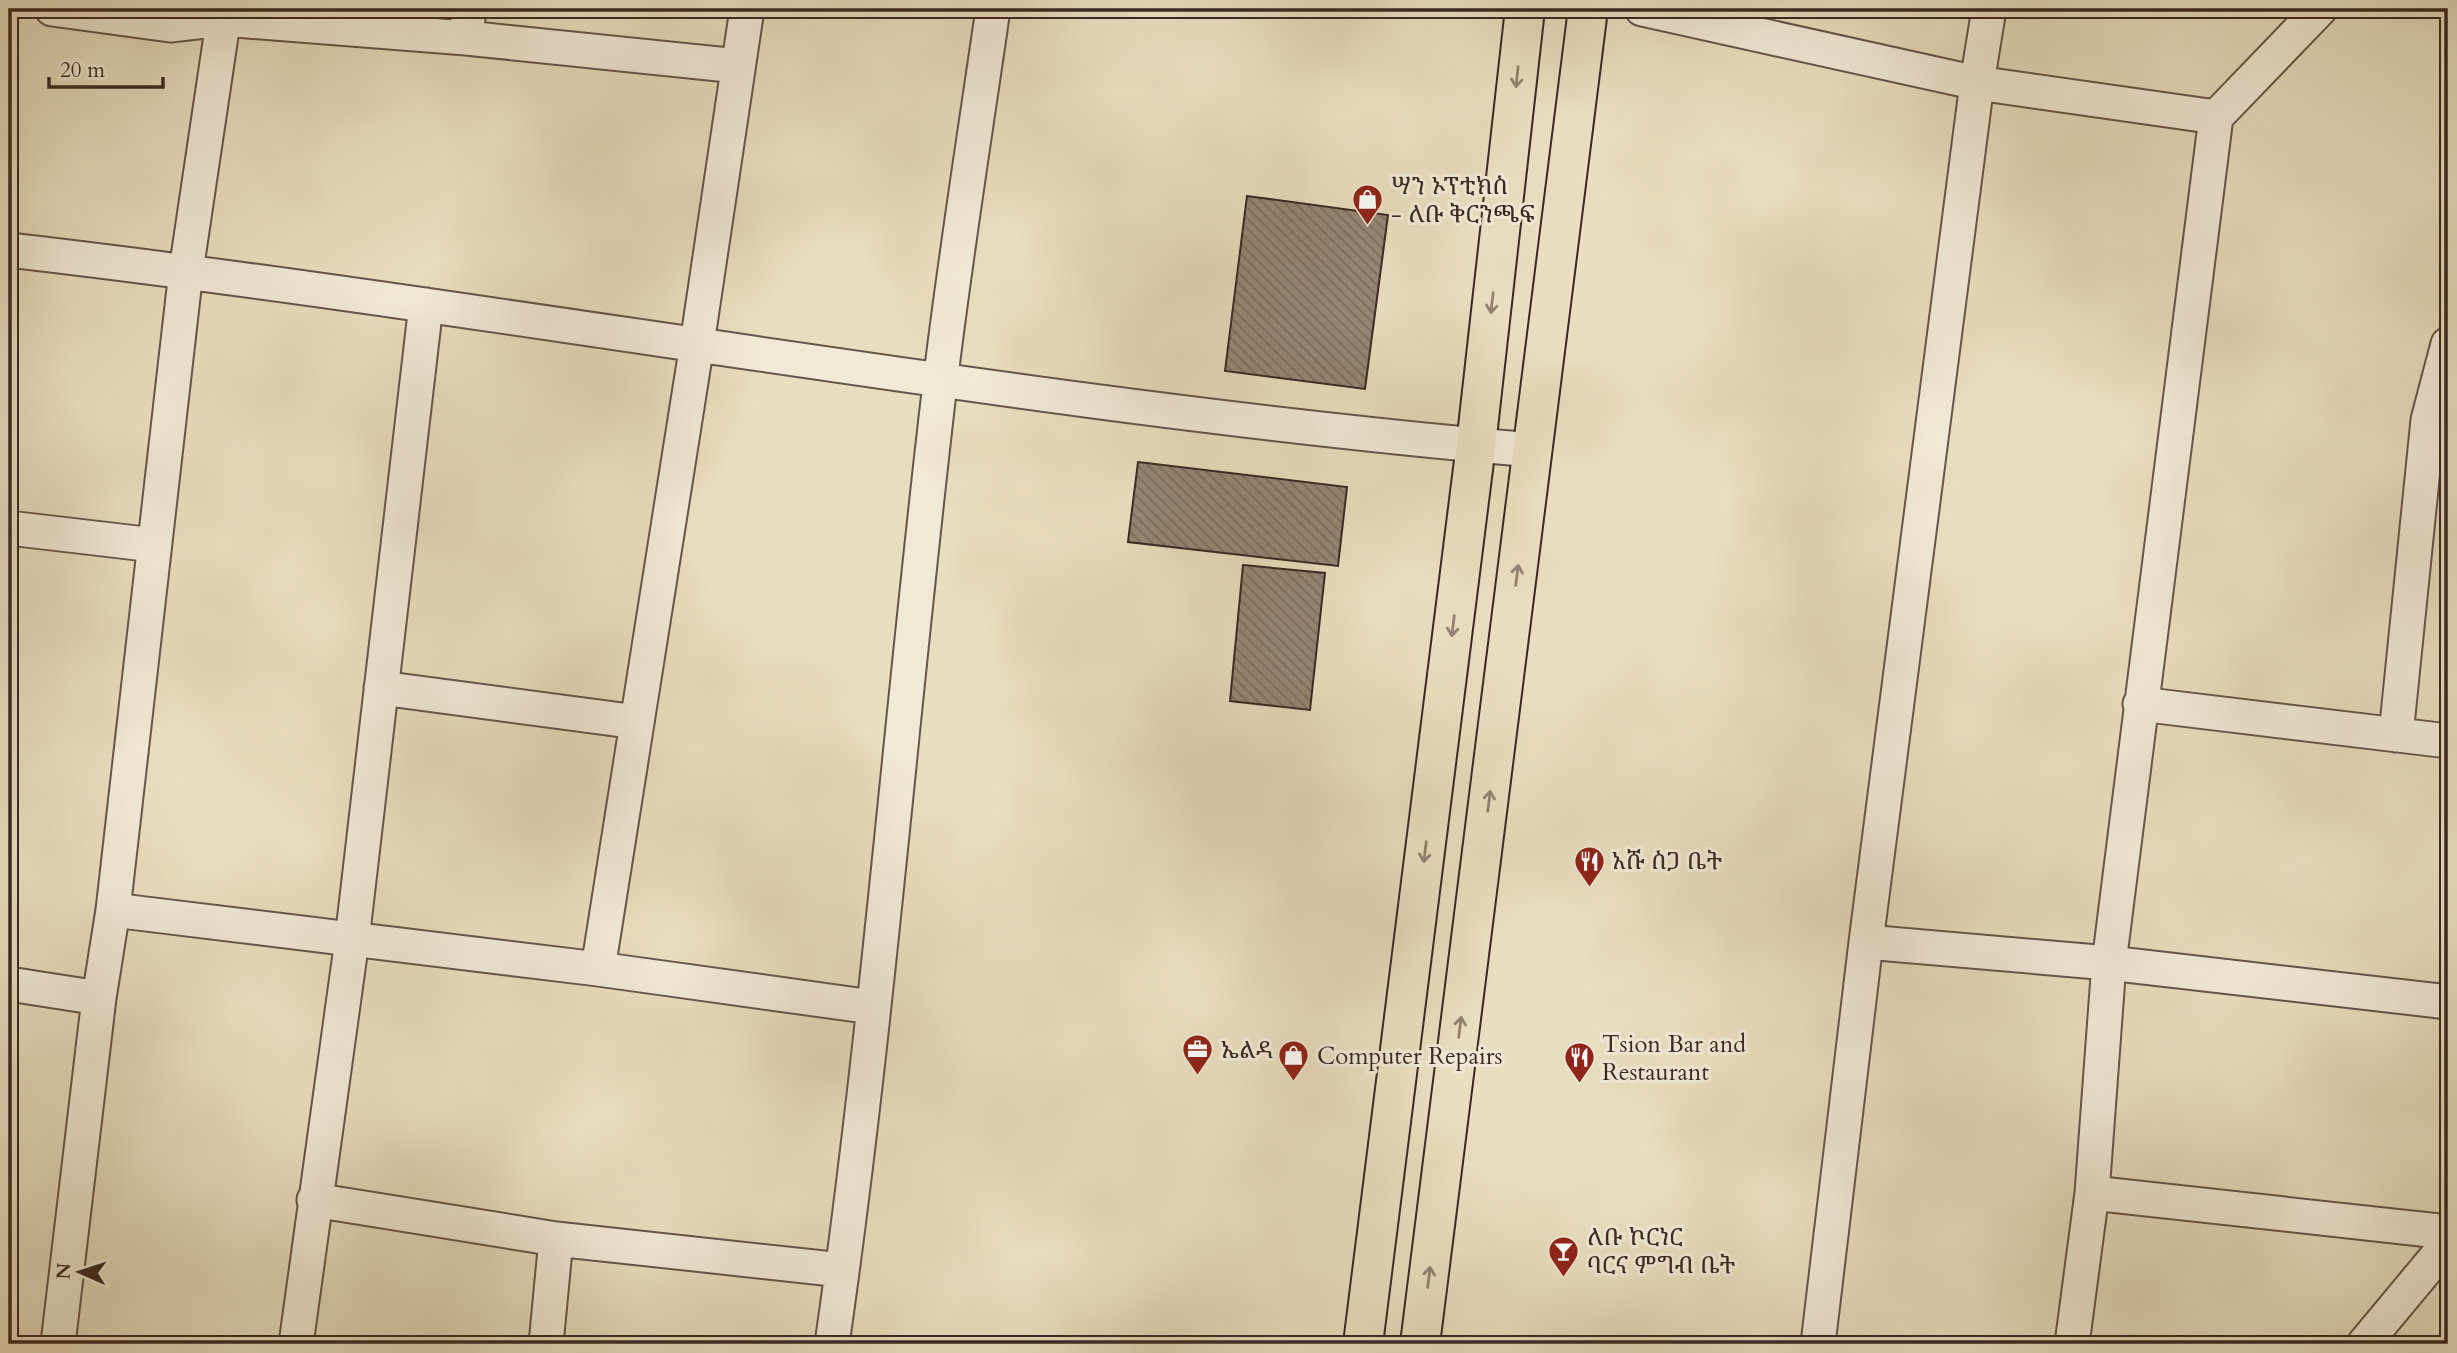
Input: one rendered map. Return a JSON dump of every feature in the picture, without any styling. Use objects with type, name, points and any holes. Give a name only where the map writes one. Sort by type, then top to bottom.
[{"type":"main road","points":[[1363,1344],[1476,445],[1525,9]]},
{"type":"main road","points":[[1420,1344],[1588,9]]},
{"type":"street","points":[[52,9],[170,25],[224,14],[468,23],[738,66]]},
{"type":"street","points":[[598,969],[747,9]]},
{"type":"street","points":[[832,1344],[872,1007],[940,380],[993,9]]},
{"type":"street","points":[[1643,9],[1977,83],[2216,117]]},
{"type":"street","points":[[1818,1344],[1866,942],[1977,83],[1989,9]]},
{"type":"street","points":[[2072,1344],[2092,1193],[2109,964],[2216,117],[2320,9]]},
{"type":"street","points":[[58,1344],[99,998],[113,910],[186,271],[224,14]]},
{"type":"street","points":[[9,250],[186,271],[1129,407],[1533,450]]},
{"type":"street","points":[[296,1344],[352,940],[426,305]]},
{"type":"street","points":[[2396,735],[2428,420],[2448,344]]},
{"type":"street","points":[[9,528],[154,545]]},
{"type":"street","points":[[381,688],[636,722]]},
{"type":"street","points":[[2140,704],[2448,741]]},
{"type":"street","points":[[113,910],[598,969],[872,1007]]},
{"type":"street","points":[[1866,942],[2109,964],[2448,1002]]},
{"type":"street","points":[[9,984],[99,998]]},
{"type":"street","points":[[2092,1193],[2448,1232]]},
{"type":"street","points":[[314,1200],[556,1239],[842,1270]]},
{"type":"street","points":[[546,1344],[556,1239]]},
{"type":"street","points":[[2364,1344],[2448,1243]]},
{"type":"building","points":[[1247,196],[1388,215],[1365,389],[1225,371]]},
{"type":"building","points":[[1138,462],[1347,487],[1338,566],[1128,542]]},
{"type":"building","points":[[1243,565],[1325,573],[1310,710],[1230,701]]},
{"type":"place","name":"ሣን ኦፕቲክስ - ለቡ ቅርንጫፍ","points":[[1368,227]]},
{"type":"place","name":"አሹ ስጋ ቤት","points":[[1589,888]]},
{"type":"place","name":"ኤልዳ","points":[[1198,1077]]},
{"type":"place","name":"Computer Repairs","points":[[1294,1083]]},
{"type":"place","name":"Tsion Bar and Restaurant","points":[[1579,1085]]},
{"type":"place","name":"ለቡ ኮርነር ባርና ምግብ ቤት","points":[[1564,1278]]}]
